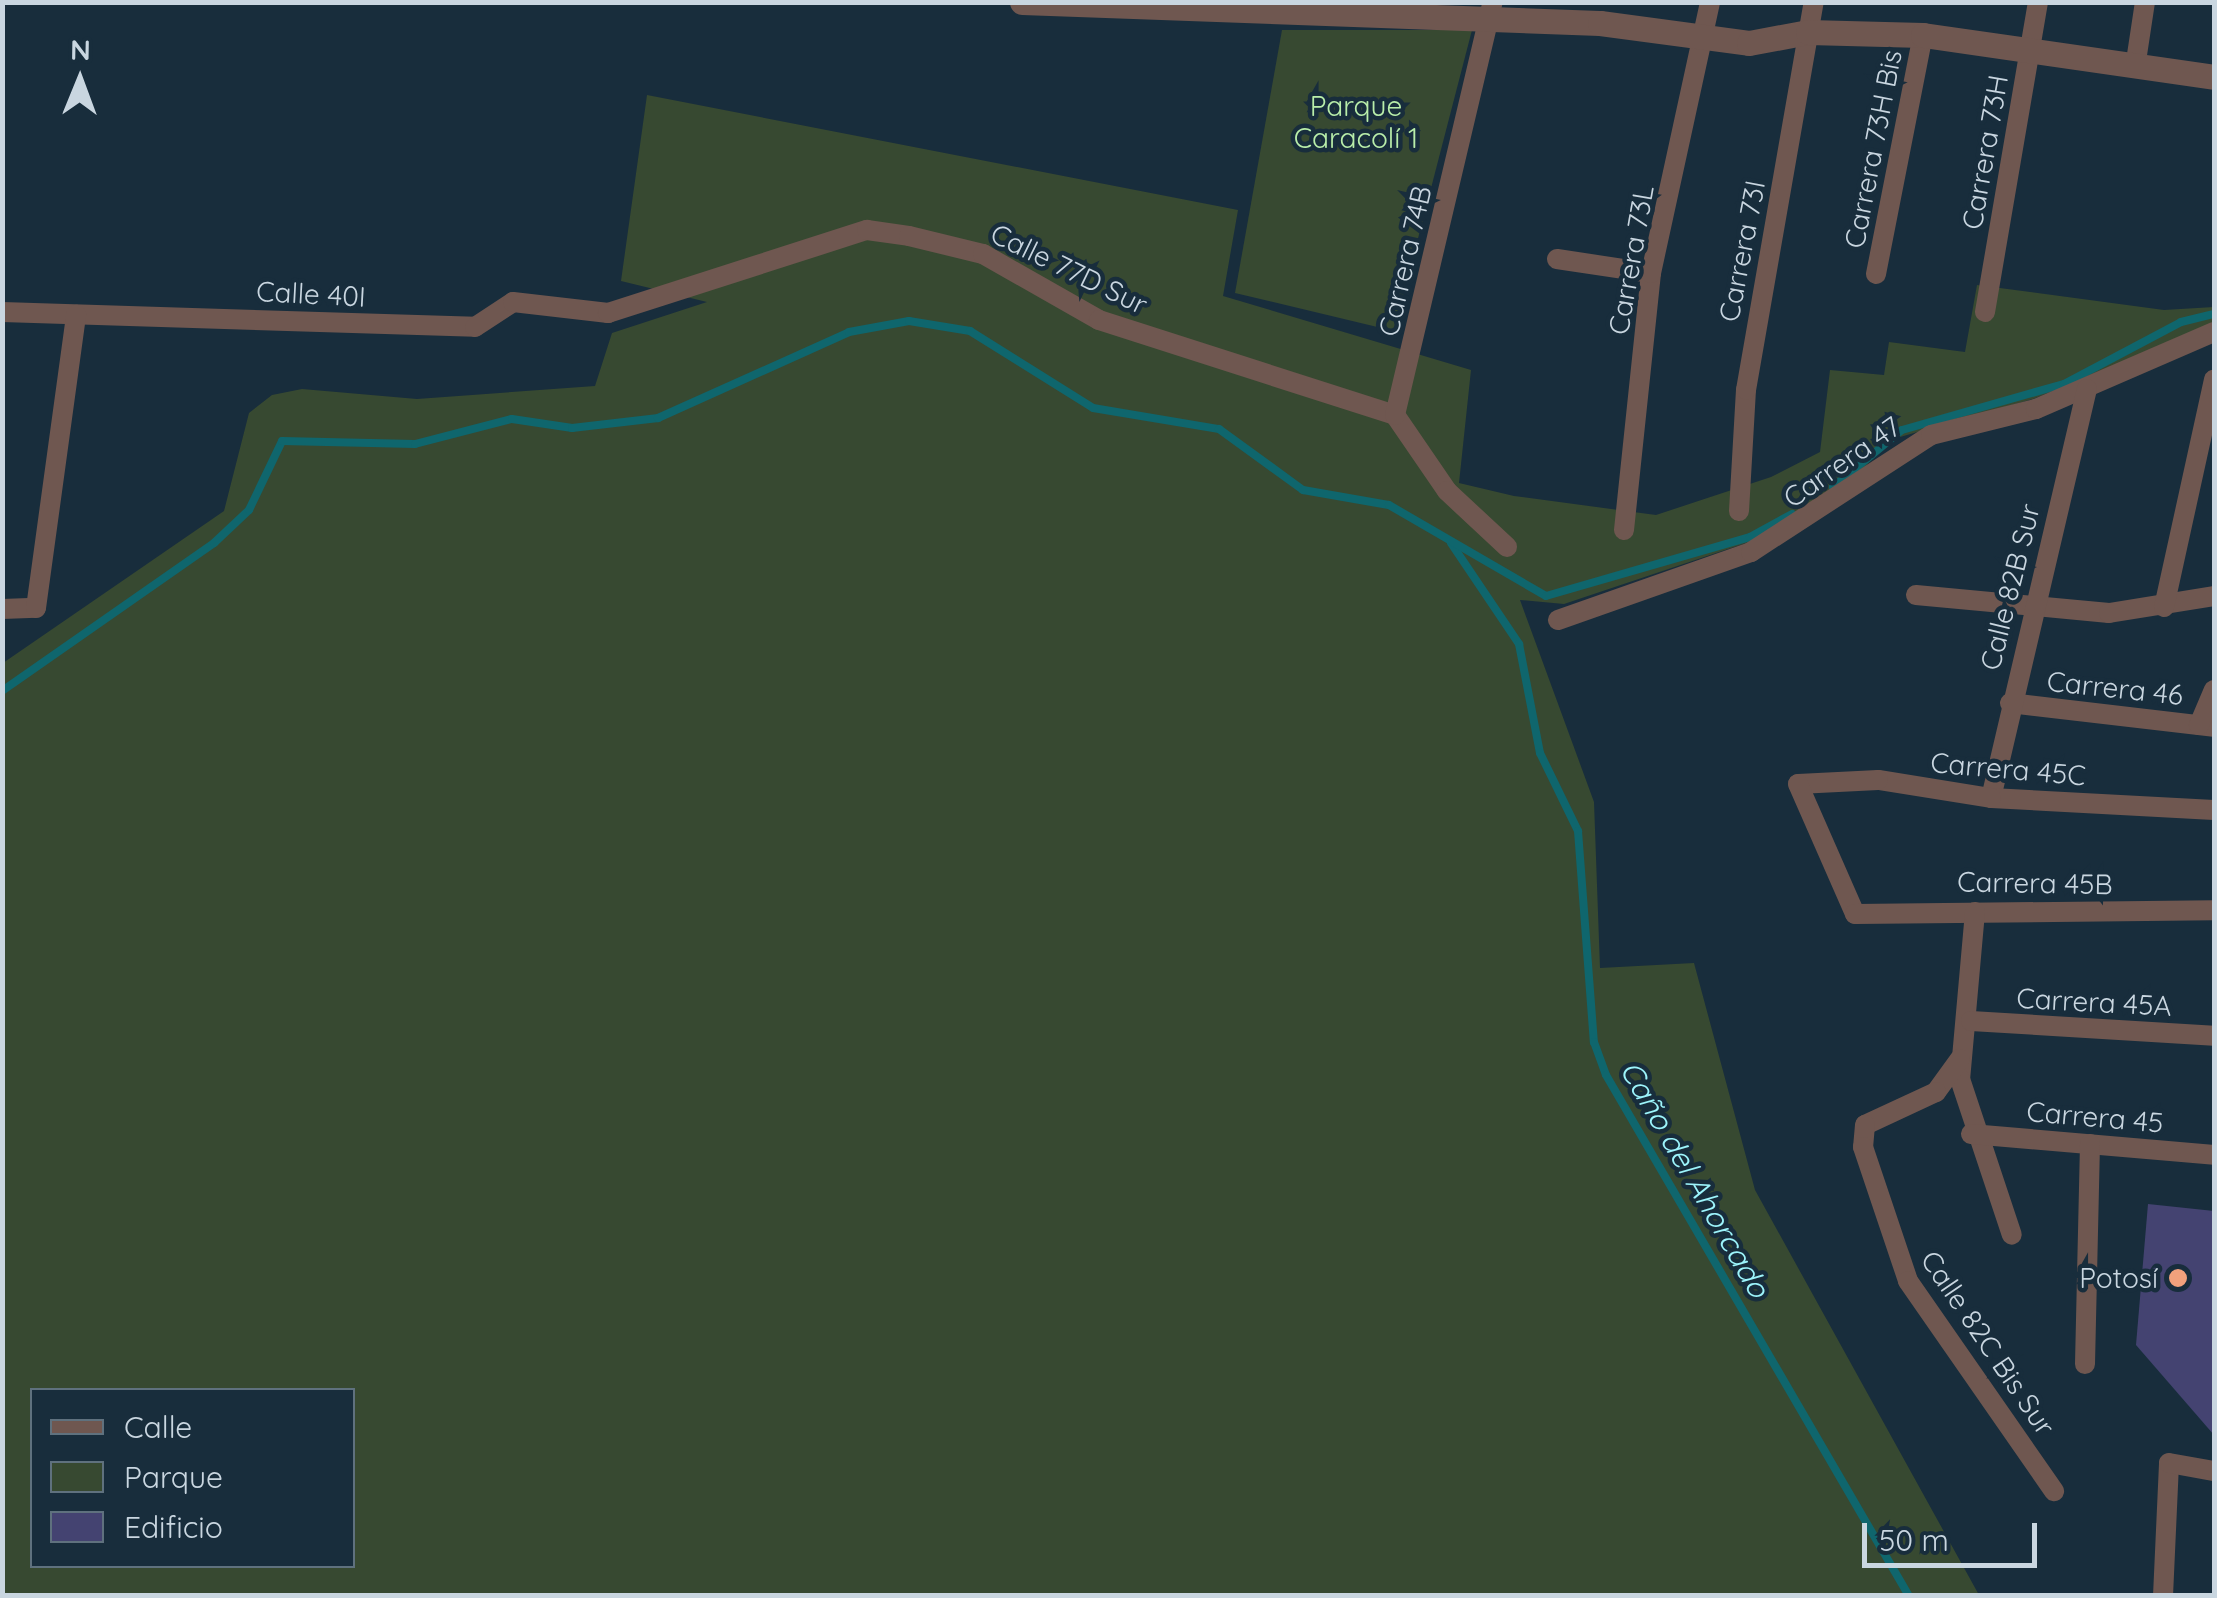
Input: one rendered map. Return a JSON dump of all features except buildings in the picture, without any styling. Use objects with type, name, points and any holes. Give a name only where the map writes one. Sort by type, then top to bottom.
[{"type":"street","points":[[1022,2],[1491,10],[1704,40],[1808,32],[1923,35],[2134,68],[2214,76]]},
{"type":"street","name":"Carrera 73L","points":[[1624,530],[1651,274],[1710,2]]},
{"type":"street","name":"Carrera 73I","points":[[1739,512],[1746,390],[1814,2]]},
{"type":"street","name":"Carrera 73H","points":[[1985,312],[2038,2]]},
{"type":"street","points":[[2134,68],[2145,2]]},
{"type":"street","name":"Carrera 74B","points":[[1395,415],[1491,10]]},
{"type":"street","name":"Carrera 73H Bis","points":[[1876,274],[1923,35]]},
{"type":"street","name":"Calle 77D Sur","points":[[608,314],[880,232],[984,254],[1099,320],[1395,415]]},
{"type":"street","points":[[1557,259],[1651,274]]},
{"type":"street","name":"Calle 40I","points":[[2,312],[476,327],[513,302],[608,314]]},
{"type":"street","points":[[2,609],[36,608],[76,315]]},
{"type":"street","name":"Carrera 47","points":[[1558,620],[1750,552],[1931,435],[2087,390],[2214,332]]},
{"type":"street","points":[[2164,606],[2214,379]]},
{"type":"street","name":"Calle 82B Sur","points":[[1991,798],[2010,703],[2087,390]]},
{"type":"street","points":[[1395,415],[1448,491],[1507,547]]},
{"type":"street","points":[[1916,595],[2032,612],[2164,606],[2214,596]]},
{"type":"street","points":[[2207,726],[2214,690]]},
{"type":"street","name":"Carrera 46","points":[[2010,703],[2207,726]]},
{"type":"street","name":"Carrera 45C","points":[[1854,914],[1798,784],[1878,780],[1991,798],[2214,810]]},
{"type":"street","name":"Carrera 45B","points":[[1854,914],[2213,906]]},
{"type":"street","points":[[1974,912],[1971,1021],[1960,1060],[1971,1134],[2012,1235]]},
{"type":"street","name":"Carrera 45A","points":[[1971,1021],[2214,1036]]},
{"type":"street","name":"Calle 82C Bis Sur","points":[[1960,1060],[1936,1092],[1880,1112],[1865,1124],[1863,1147],[1888,1240],[2054,1491]]},
{"type":"street","name":"Carrera 45","points":[[1971,1134],[2214,1155]]},
{"type":"street","points":[[2085,1364],[2090,1144]]},
{"type":"street","points":[[2163,1596],[2170,1463],[2214,1471]]},
{"type":"green space","name":"Parque Caracolí 1","points":[[1282,30],[1472,30],[1394,331],[1235,293]]},
{"type":"green space","points":[[647,95],[1238,210],[1223,296],[1471,370],[1459,483],[1514,496],[1656,515],[1771,477],[1820,452],[1830,370],[1884,375],[1889,342],[1965,352],[1977,285],[2164,310],[2214,307],[2214,326],[2033,399],[1893,439],[1843,488],[1758,539],[1564,604],[1520,600],[1594,802],[1600,968],[1694,963],[1755,1190],[1979,1595],[3,1596],[3,663],[224,511],[249,413],[272,395],[302,389],[417,399],[595,386],[612,333],[707,302],[621,281]]},
{"type":"waterway","points":[[1833,487],[1902,430],[2064,384],[2181,322],[2214,314]]},
{"type":"waterway","points":[[2,691],[214,543],[249,510],[282,441],[415,444],[512,419],[572,428],[658,418],[849,332],[909,321],[970,331],[1093,408],[1219,429],[1303,490],[1389,505],[1546,596],[1750,537],[1792,514]]},
{"type":"waterway","name":"Caño del Ahorcado","points":[[1451,543],[1519,644],[1540,753],[1578,831],[1594,1042],[1606,1075],[1909,1596]]},
{"type":"place","name":"Potosí","points":[[2178,1278]]}]
